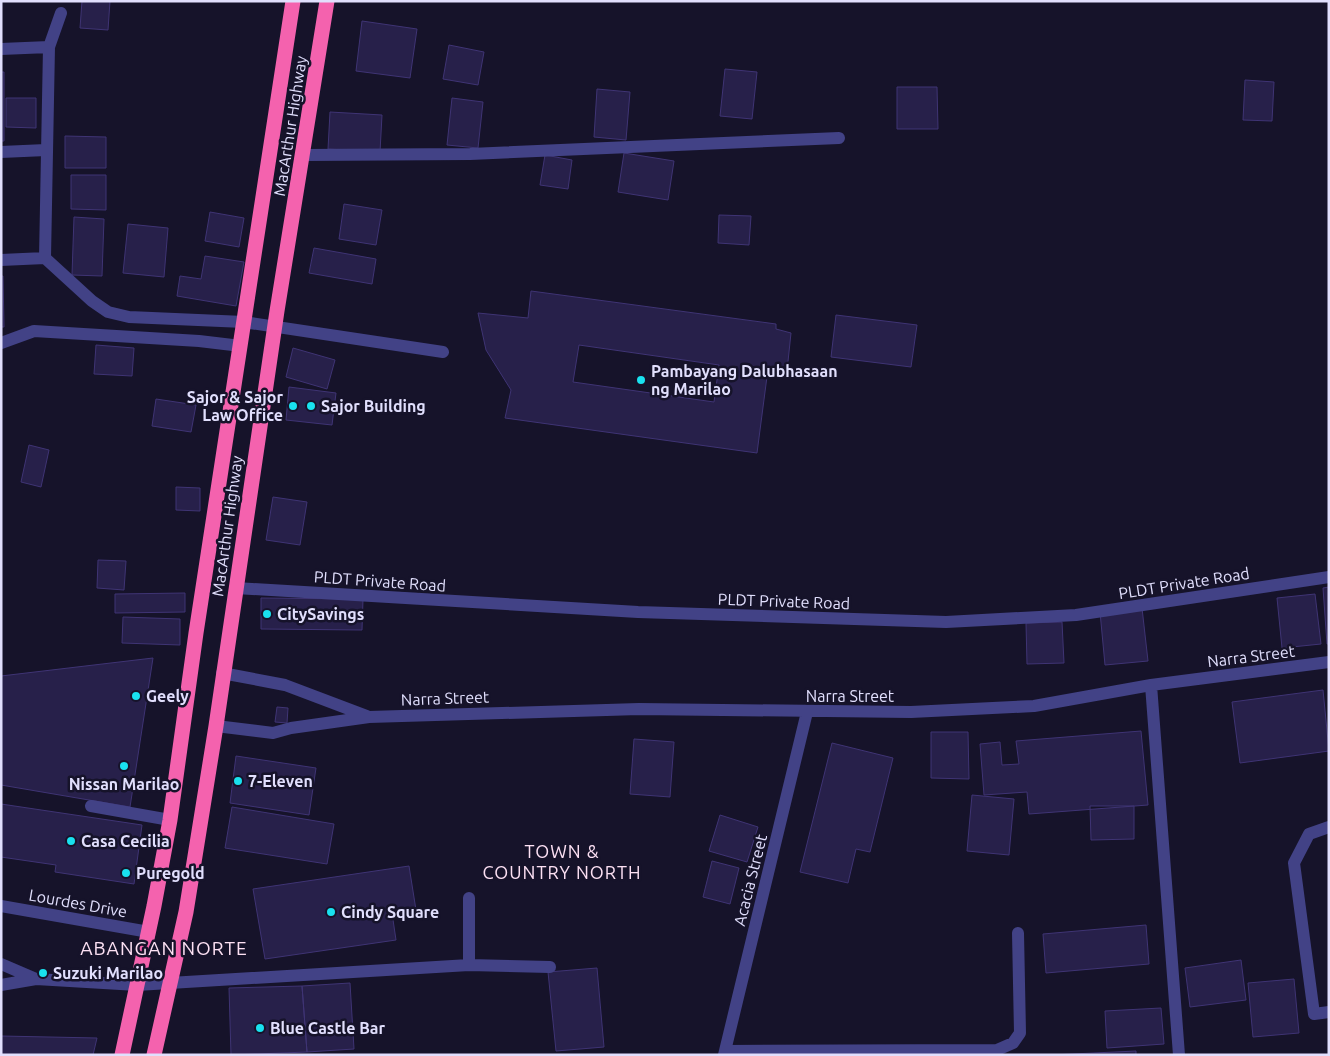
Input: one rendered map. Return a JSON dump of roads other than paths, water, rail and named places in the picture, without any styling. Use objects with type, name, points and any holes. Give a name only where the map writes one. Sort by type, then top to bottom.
[{"type":"highway","name":"MacArthur Highway","points":[[122,1055],[149,932],[170,820],[196,633],[293,1]]},
{"type":"highway","name":"MacArthur Highway","points":[[154,1055],[186,912],[216,726],[222,674],[274,326],[327,1]]},
{"type":"street","points":[[45,258],[49,47],[62,13]]},
{"type":"street","points":[[1,49],[49,47]]},
{"type":"street","points":[[303,155],[470,154],[839,138]]},
{"type":"street","points":[[1,152],[46,150]]},
{"type":"street","points":[[1,260],[45,258],[92,301],[108,312],[129,317],[244,322],[443,352]]},
{"type":"street","points":[[1,343],[34,331],[199,341],[240,346]]},
{"type":"street","name":"PLDT Private Road","points":[[236,588],[638,612],[946,622],[1076,616],[1329,577]]},
{"type":"street","name":"Narra Street","points":[[216,726],[273,733],[291,728],[369,717],[639,709],[911,712],[1034,706],[1151,685],[1329,662]]},
{"type":"street","name":"Narra Street","points":[[222,674],[285,685],[369,717]]},
{"type":"street","points":[[1151,685],[1179,1055]]},
{"type":"street","name":"Acacia Street","points":[[725,1053],[807,712]]},
{"type":"street","points":[[92,806],[170,820]]},
{"type":"street","points":[[1329,827],[1308,834],[1294,863],[1314,1014],[1329,1012]]},
{"type":"street","points":[[469,898],[469,966]]},
{"type":"street","name":"Lourdes Drive","points":[[1,906],[149,932]]},
{"type":"street","points":[[725,1053],[997,1050],[1013,1043],[1020,1033],[1018,933]]},
{"type":"street","points":[[1,964],[36,979]]},
{"type":"street","points":[[1,985],[36,979],[137,985],[469,966],[550,967]]},
{"type":"place","name":"Pambayang Dalubhasaan ng Marilao","points":[[641,380]]},
{"type":"place","name":"Sajor & Sajor Law Office","points":[[293,406]]},
{"type":"place","name":"Sajor Building","points":[[311,406]]},
{"type":"place","name":"CitySavings","points":[[267,614]]},
{"type":"place","name":"Geely","points":[[136,696]]},
{"type":"place","name":"Nissan Marilao","points":[[124,766]]},
{"type":"place","name":"7-Eleven","points":[[238,781]]},
{"type":"place","name":"Casa Cecilia","points":[[71,841]]},
{"type":"place","name":"Puregold","points":[[126,873]]},
{"type":"place","name":"Cindy Square","points":[[331,912]]},
{"type":"place","name":"Suzuki Marilao","points":[[43,973]]},
{"type":"place","name":"Blue Castle Bar","points":[[260,1028]]},
{"type":"district","name":"TOWN & COUNTRY NORTH","points":[[562,862]]},
{"type":"district","name":"ABANGAN NORTE","points":[[164,948]]}]
